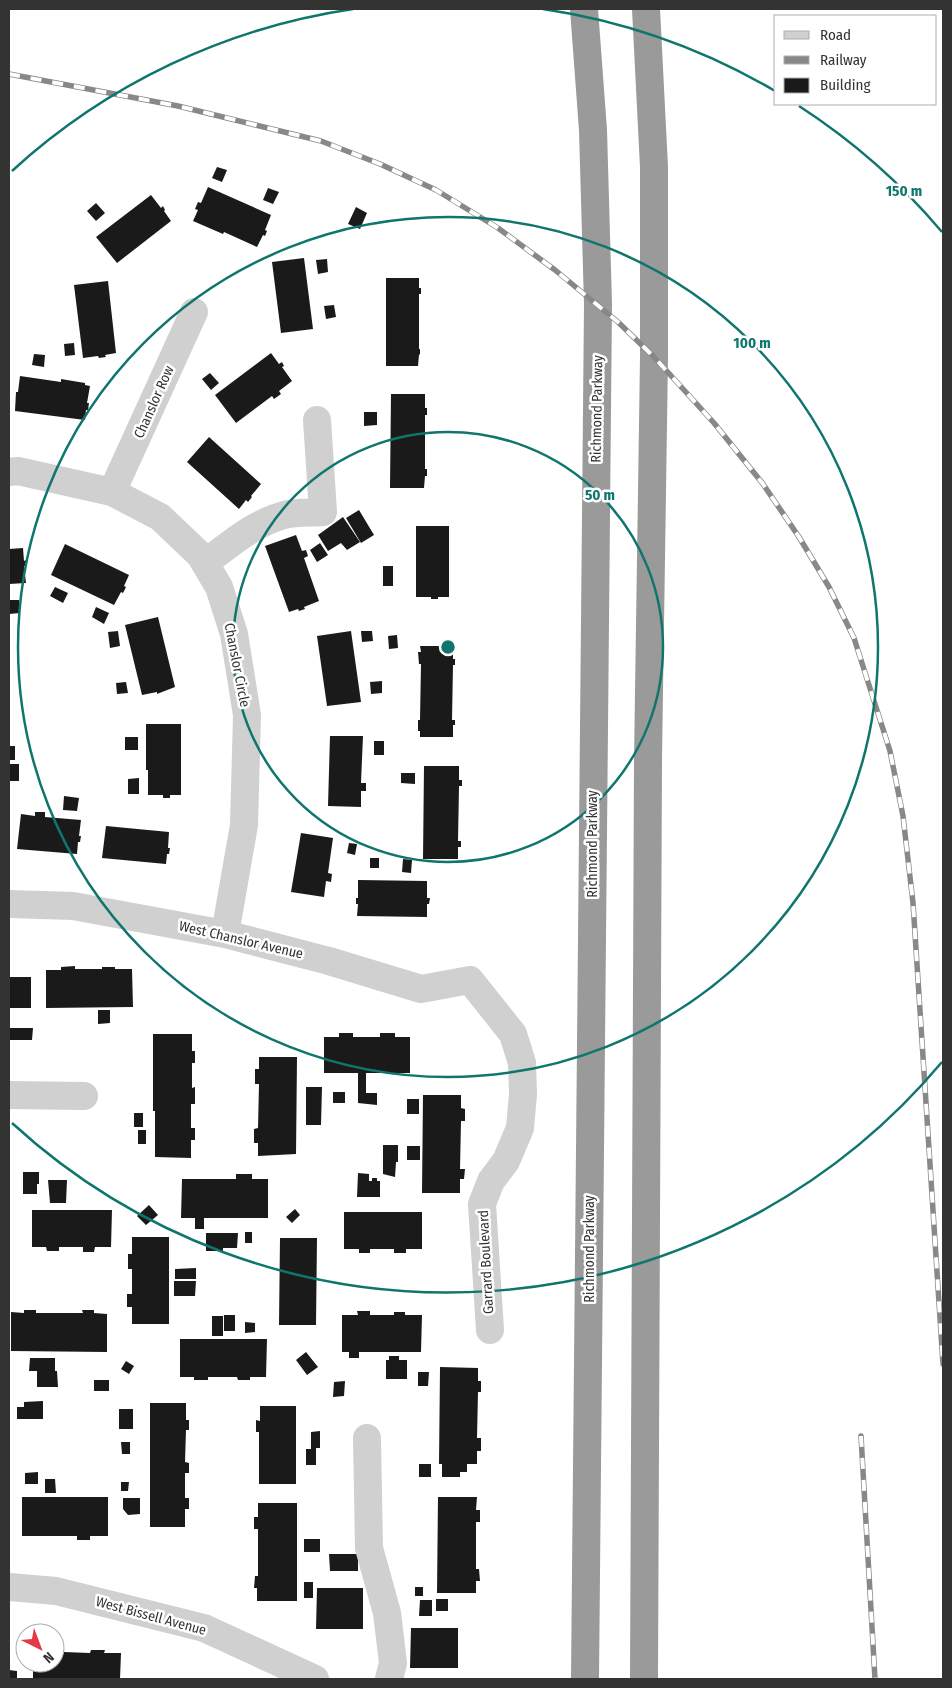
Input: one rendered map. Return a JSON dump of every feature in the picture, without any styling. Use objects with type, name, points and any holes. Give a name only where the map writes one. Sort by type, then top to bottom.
[{"type":"highway","name":"Richmond Parkway","points":[[584,9],[593,130],[598,304],[585,1679]]},
{"type":"highway","points":[[644,1679],[648,760],[654,357],[654,167],[646,9]]},
{"type":"street","name":"Chanslor Row","points":[[112,492],[194,312]]},
{"type":"street","points":[[205,563],[236,540],[269,521],[285,515],[323,512],[317,420]]},
{"type":"street","name":"Chanslor Circle","points":[[9,472],[18,471],[112,492],[160,517],[200,555],[219,587],[234,634],[247,715],[244,825],[225,934]]},
{"type":"street","name":"West Chanslor Avenue","points":[[9,904],[74,906],[225,934],[329,961],[421,989],[470,980]]},
{"type":"street","name":"Garrard Boulevard","points":[[470,980],[513,1034],[522,1063],[523,1094],[520,1128],[506,1161],[491,1181],[482,1204],[490,1330]]},
{"type":"street","points":[[9,1095],[84,1096]]},
{"type":"street","points":[[367,1438],[369,1548],[387,1613],[393,1663],[389,1679]]},
{"type":"street","name":"West Bissell Avenue","points":[[9,1586],[56,1591],[204,1628],[315,1679]]},
{"type":"building","points":[[217,167],[227,170],[222,182],[212,178]]},
{"type":"building","points":[[208,187],[271,215],[265,230],[267,231],[265,236],[263,235],[257,247],[193,221],[198,210],[195,209],[198,202],[201,203]]},
{"type":"building","points":[[268,188],[279,192],[273,204],[263,200]]},
{"type":"building","points":[[151,195],[161,208],[163,206],[171,221],[117,263],[96,237]]},
{"type":"building","points":[[96,203],[105,213],[96,221],[87,211]]},
{"type":"building","points":[[356,207],[367,213],[360,229],[348,224]]},
{"type":"building","points":[[304,258],[313,329],[281,333],[272,262]]},
{"type":"building","points":[[327,259],[328,272],[318,274],[316,260]]},
{"type":"building","points":[[386,278],[419,278],[421,294],[419,294],[420,354],[418,366],[386,366]]},
{"type":"building","points":[[108,281],[116,353],[105,355],[106,357],[83,358],[74,285]]},
{"type":"building","points":[[334,305],[336,317],[326,319],[324,306]]},
{"type":"building","points":[[74,343],[75,355],[65,356],[64,344]]},
{"type":"building","points":[[271,353],[279,364],[282,362],[284,366],[282,367],[292,381],[279,391],[281,394],[274,399],[272,396],[236,423],[215,395]]},
{"type":"building","points":[[34,354],[45,355],[44,367],[32,365]]},
{"type":"building","points":[[210,373],[219,383],[211,390],[202,379]]},
{"type":"building","points":[[20,376],[61,382],[61,379],[85,383],[85,385],[90,386],[87,403],[89,403],[88,410],[86,410],[85,420],[15,411],[16,392],[18,392]]},
{"type":"building","points":[[391,394],[425,394],[427,415],[425,415],[425,469],[427,469],[427,476],[425,476],[424,488],[390,488]]},
{"type":"building","points":[[364,412],[377,412],[377,425],[364,426]]},
{"type":"building","points":[[209,437],[261,484],[248,502],[246,500],[239,509],[187,462]]},
{"type":"building","points":[[359,510],[374,535],[361,543],[346,518]]},
{"type":"building","points":[[343,517],[360,542],[347,550],[341,543],[328,551],[318,535]]},
{"type":"building","points":[[416,526],[449,526],[449,597],[431,599],[431,597],[416,597]]},
{"type":"building","points":[[296,535],[302,551],[306,550],[308,556],[304,558],[319,601],[304,607],[305,609],[289,612],[265,546]]},
{"type":"building","points":[[320,543],[328,555],[317,562],[310,550]]},
{"type":"building","points":[[65,544],[129,575],[123,593],[121,592],[114,605],[51,575]]},
{"type":"building","points":[[23,548],[24,561],[26,560],[26,566],[24,566],[26,583],[9,584],[9,549]]},
{"type":"building","points":[[383,566],[393,566],[393,586],[383,586]]},
{"type":"building","points":[[55,587],[68,593],[63,603],[50,596]]},
{"type":"building","points":[[9,600],[19,600],[20,613],[9,614]]},
{"type":"building","points":[[96,607],[109,613],[104,624],[92,617]]},
{"type":"building","points":[[158,617],[175,687],[157,694],[157,692],[142,695],[125,625]]},
{"type":"building","points":[[118,631],[120,646],[110,648],[108,632]]},
{"type":"building","points":[[351,631],[361,702],[327,706],[317,636]]},
{"type":"building","points":[[361,631],[372,631],[373,641],[362,642]]},
{"type":"building","points":[[397,635],[398,648],[389,649],[388,636]]},
{"type":"building","points":[[420,646],[453,646],[455,665],[453,665],[452,720],[455,720],[455,725],[453,725],[453,737],[420,737],[418,720],[420,720],[421,664],[419,664],[418,652],[421,652]]},
{"type":"building","points":[[382,681],[382,693],[371,694],[370,682]]},
{"type":"building","points":[[126,682],[128,693],[117,694],[116,683]]},
{"type":"building","points":[[146,724],[181,724],[181,795],[170,795],[170,798],[163,798],[163,795],[148,795]]},
{"type":"building","points":[[330,736],[363,736],[361,783],[366,783],[366,791],[361,791],[361,807],[328,806]]},
{"type":"building","points":[[125,737],[138,737],[138,750],[125,750]]},
{"type":"building","points":[[374,741],[384,741],[384,755],[374,755]]},
{"type":"building","points":[[9,746],[15,746],[15,760],[9,760]]},
{"type":"building","points":[[9,764],[19,764],[19,781],[9,781]]},
{"type":"building","points":[[424,766],[459,766],[459,780],[462,780],[462,786],[459,786],[458,841],[461,841],[461,847],[458,847],[458,859],[423,859]]},
{"type":"building","points":[[401,773],[415,773],[415,784],[401,783]]},
{"type":"building","points":[[139,778],[139,794],[128,794],[128,779]]},
{"type":"building","points":[[64,796],[79,798],[77,811],[63,810]]},
{"type":"building","points":[[35,812],[45,812],[45,817],[81,820],[79,836],[81,836],[80,842],[78,842],[77,854],[17,849],[21,814],[35,816]]},
{"type":"building","points":[[106,826],[169,832],[168,848],[170,848],[166,864],[102,858]]},
{"type":"building","points":[[301,833],[333,838],[328,873],[332,874],[331,882],[326,881],[324,897],[291,892]]},
{"type":"building","points":[[349,843],[357,844],[355,855],[347,853]]},
{"type":"building","points":[[370,858],[379,858],[379,868],[370,868]]},
{"type":"building","points":[[403,859],[412,860],[411,873],[402,872]]},
{"type":"building","points":[[358,880],[427,881],[427,898],[430,898],[429,904],[427,904],[427,917],[357,916]]},
{"type":"building","points":[[75,966],[75,969],[115,967],[115,969],[132,969],[133,1007],[46,1008],[46,970],[61,970],[61,967]]},
{"type":"building","points":[[9,977],[31,977],[31,1008],[9,1008]]},
{"type":"building","points":[[98,1010],[110,1010],[110,1023],[98,1024]]},
{"type":"building","points":[[9,1028],[33,1028],[32,1040],[9,1040]]},
{"type":"building","points":[[339,1033],[353,1033],[353,1037],[380,1037],[380,1033],[395,1033],[395,1037],[410,1037],[410,1073],[366,1073],[366,1093],[377,1093],[377,1105],[358,1103],[358,1073],[324,1073],[324,1037],[339,1037]]},
{"type":"building","points":[[153,1034],[192,1034],[192,1051],[195,1051],[195,1063],[192,1063],[192,1088],[195,1087],[195,1104],[191,1104],[191,1128],[195,1128],[195,1140],[191,1140],[191,1158],[155,1157]]},
{"type":"building","points":[[259,1057],[297,1057],[296,1154],[258,1156],[258,1143],[254,1143],[254,1129],[258,1128],[259,1084],[255,1084],[255,1069],[259,1069]]},
{"type":"building","points":[[306,1087],[322,1087],[321,1125],[306,1125]]},
{"type":"building","points":[[333,1092],[345,1092],[345,1103],[333,1103]]},
{"type":"building","points":[[423,1095],[461,1095],[461,1108],[465,1109],[465,1121],[461,1121],[460,1169],[465,1169],[464,1179],[460,1179],[460,1193],[422,1193]]},
{"type":"building","points":[[407,1099],[419,1099],[419,1114],[407,1114]]},
{"type":"building","points":[[134,1113],[143,1113],[143,1127],[134,1127]]},
{"type":"building","points":[[138,1130],[146,1130],[146,1144],[138,1144]]},
{"type":"building","points":[[383,1145],[398,1145],[398,1162],[396,1162],[395,1177],[383,1174]]},
{"type":"building","points":[[407,1146],[420,1146],[420,1160],[407,1160]]},
{"type":"building","points":[[23,1172],[39,1172],[37,1194],[23,1194]]},
{"type":"building","points":[[358,1173],[369,1174],[369,1181],[372,1181],[372,1178],[377,1178],[377,1181],[380,1181],[380,1197],[357,1197]]},
{"type":"building","points":[[236,1174],[252,1174],[252,1179],[268,1179],[268,1218],[204,1218],[204,1229],[195,1229],[195,1218],[181,1218],[182,1179],[236,1179]]},
{"type":"building","points":[[48,1180],[67,1180],[66,1203],[50,1203]]},
{"type":"building","points":[[149,1205],[158,1215],[146,1225],[137,1216]]},
{"type":"building","points":[[295,1209],[300,1215],[292,1223],[286,1217]]},
{"type":"building","points":[[32,1210],[112,1210],[111,1247],[95,1247],[94,1252],[83,1252],[83,1247],[59,1247],[59,1251],[47,1251],[46,1247],[32,1247]]},
{"type":"building","points":[[344,1212],[422,1212],[422,1249],[406,1249],[406,1253],[394,1253],[394,1249],[370,1249],[370,1253],[359,1253],[359,1249],[344,1249]]},
{"type":"building","points":[[245,1232],[252,1232],[252,1243],[245,1243]]},
{"type":"building","points":[[206,1233],[238,1233],[237,1248],[223,1248],[223,1251],[206,1251]]},
{"type":"building","points":[[132,1237],[169,1237],[169,1324],[132,1324],[132,1307],[127,1307],[127,1294],[132,1294],[132,1269],[128,1269],[128,1254],[132,1254]]},
{"type":"building","points":[[280,1238],[317,1238],[316,1325],[279,1325]]},
{"type":"building","points":[[196,1268],[196,1279],[175,1279],[175,1269]]},
{"type":"building","points":[[174,1281],[196,1281],[195,1296],[174,1296]]},
{"type":"building","points":[[24,1310],[36,1310],[36,1313],[83,1313],[82,1310],[94,1310],[94,1313],[107,1314],[107,1352],[11,1351],[11,1312],[24,1313]]},
{"type":"building","points":[[357,1311],[370,1311],[370,1315],[394,1315],[394,1312],[405,1312],[405,1315],[422,1315],[421,1352],[359,1352],[359,1358],[349,1358],[349,1352],[342,1352],[342,1315],[358,1315]]},
{"type":"building","points":[[224,1315],[235,1315],[235,1331],[224,1331]]},
{"type":"building","points":[[212,1316],[223,1316],[223,1336],[212,1336]]},
{"type":"building","points":[[245,1322],[255,1323],[255,1332],[245,1333]]},
{"type":"building","points":[[180,1339],[267,1339],[266,1377],[250,1377],[250,1380],[238,1380],[237,1377],[208,1377],[208,1380],[194,1380],[194,1377],[180,1377]]},
{"type":"building","points":[[306,1352],[318,1367],[307,1375],[296,1360]]},
{"type":"building","points":[[389,1356],[399,1356],[399,1360],[407,1360],[407,1379],[386,1379],[386,1360],[389,1360]]},
{"type":"building","points":[[30,1358],[55,1358],[58,1387],[37,1387],[37,1371],[29,1371]]},
{"type":"building","points":[[126,1361],[134,1366],[129,1374],[121,1369]]},
{"type":"building","points":[[440,1367],[478,1368],[478,1381],[481,1381],[481,1392],[478,1392],[477,1438],[481,1438],[481,1451],[477,1451],[477,1464],[467,1464],[467,1472],[460,1472],[460,1477],[442,1477],[442,1464],[439,1464]]},
{"type":"building","points":[[418,1372],[429,1372],[428,1386],[418,1386]]},
{"type":"building","points":[[94,1380],[109,1380],[109,1391],[94,1391]]},
{"type":"building","points":[[345,1381],[344,1396],[333,1397],[334,1382]]},
{"type":"building","points":[[43,1401],[43,1419],[17,1419],[17,1407],[24,1407],[24,1402]]},
{"type":"building","points":[[150,1403],[186,1403],[186,1420],[189,1420],[189,1430],[186,1430],[185,1462],[189,1463],[189,1473],[185,1473],[185,1498],[189,1498],[189,1509],[185,1509],[185,1527],[150,1527]]},
{"type":"building","points":[[260,1406],[296,1406],[296,1484],[259,1484],[259,1432],[256,1432],[256,1420],[260,1421]]},
{"type":"building","points":[[119,1409],[133,1409],[133,1429],[119,1429]]},
{"type":"building","points":[[320,1431],[320,1448],[316,1448],[316,1465],[306,1465],[306,1449],[311,1449],[311,1432]]},
{"type":"building","points":[[121,1442],[130,1442],[130,1454],[122,1454]]},
{"type":"building","points":[[419,1464],[431,1464],[431,1477],[419,1477]]},
{"type":"building","points":[[38,1472],[38,1484],[25,1484],[25,1473]]},
{"type":"building","points":[[45,1479],[55,1479],[56,1493],[45,1493]]},
{"type":"building","points":[[121,1482],[129,1482],[128,1491],[121,1491]]},
{"type":"building","points":[[22,1497],[108,1497],[108,1536],[90,1536],[90,1540],[77,1540],[77,1536],[22,1536]]},
{"type":"building","points":[[438,1497],[477,1497],[476,1510],[480,1510],[480,1522],[476,1522],[476,1569],[479,1569],[480,1581],[476,1581],[476,1593],[437,1593]]},
{"type":"building","points":[[123,1498],[140,1498],[140,1514],[128,1515],[123,1509]]},
{"type":"building","points":[[258,1503],[297,1503],[297,1601],[257,1601],[257,1588],[254,1588],[255,1576],[258,1576],[258,1529],[254,1529],[254,1517],[258,1517]]},
{"type":"building","points":[[304,1539],[320,1539],[320,1552],[304,1552]]},
{"type":"building","points":[[329,1554],[358,1554],[358,1571],[330,1571]]},
{"type":"building","points":[[304,1582],[313,1582],[313,1598],[304,1598]]},
{"type":"building","points":[[415,1587],[423,1587],[423,1596],[415,1596]]},
{"type":"building","points":[[317,1588],[363,1588],[363,1629],[316,1629]]},
{"type":"building","points":[[436,1599],[448,1599],[448,1611],[436,1611]]},
{"type":"building","points":[[420,1600],[432,1600],[432,1616],[419,1616]]},
{"type":"building","points":[[411,1628],[458,1628],[458,1668],[410,1668]]},
{"type":"building","points":[[91,1650],[105,1650],[104,1653],[121,1653],[120,1679],[33,1679],[33,1673],[65,1673],[65,1652],[90,1653]]},
{"type":"building","points":[[9,1670],[15,1671],[17,1679],[9,1679]]},
{"type":"railway","points":[[9,74],[178,106],[321,141],[380,164],[436,190],[498,228],[555,270],[618,322],[654,357],[714,423],[763,484],[799,537],[829,587],[854,638],[890,751],[903,816],[913,903],[943,1364]]},
{"type":"railway","points":[[861,1436],[875,1679]]}]
